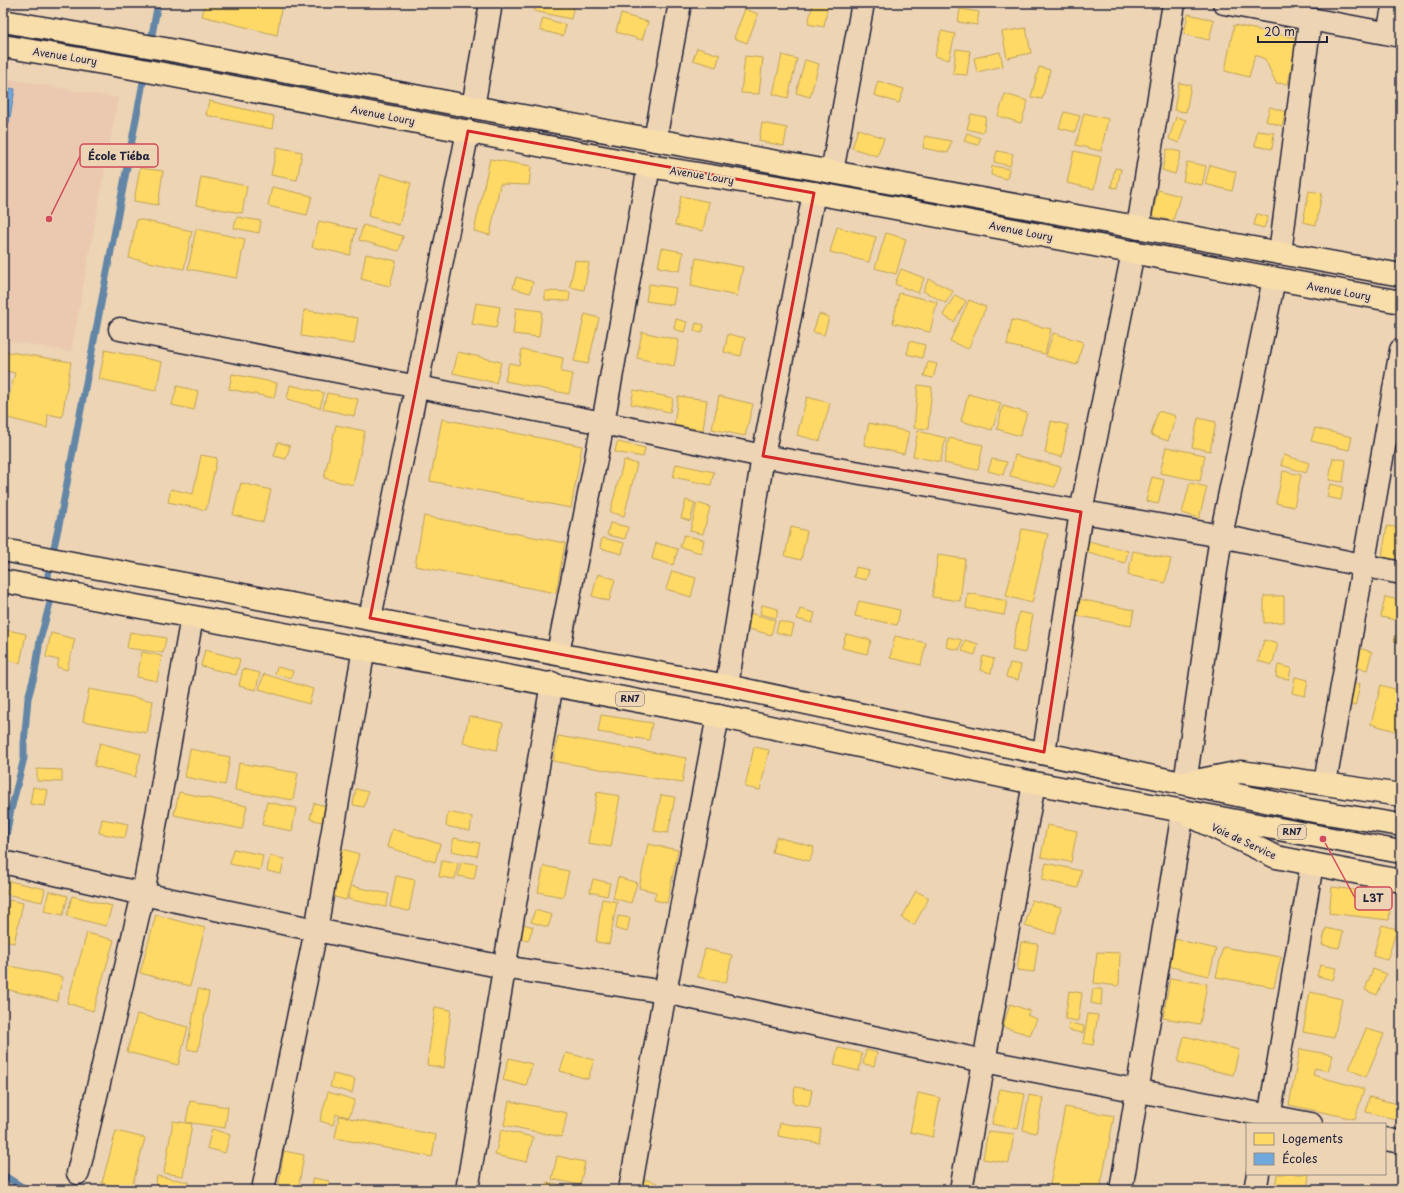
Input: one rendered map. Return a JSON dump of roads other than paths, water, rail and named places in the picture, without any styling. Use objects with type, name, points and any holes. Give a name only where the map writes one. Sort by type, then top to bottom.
[{"type":"main road","points":[[3,21],[165,48],[473,107],[1401,275]]},
{"type":"main road","name":"Avenue Loury","points":[[3,46],[161,73],[649,166],[814,193],[1401,302]]},
{"type":"main road","name":"RN7","points":[[3,550],[558,653],[727,686],[1044,752],[1308,810],[1401,825]]},
{"type":"main road","name":"RN7","points":[[11,582],[552,683],[718,716],[1034,783],[1401,852]]},
{"type":"main road","points":[[1185,783],[1241,772],[1401,795]]},
{"type":"main road","name":"Voie de Service","points":[[1183,812],[1276,857],[1401,882]]},
{"type":"street","points":[[473,107],[492,3]]},
{"type":"street","points":[[655,140],[680,3]]},
{"type":"street","points":[[832,172],[863,3]]},
{"type":"street","points":[[1138,228],[1174,3]]},
{"type":"street","points":[[1224,3],[1310,20],[1394,34],[1394,3]]},
{"type":"street","points":[[1280,253],[1310,20]]},
{"type":"street","points":[[370,618],[418,386],[468,131]]},
{"type":"street","points":[[558,653],[603,422],[649,166]]},
{"type":"street","points":[[727,686],[763,456],[814,193]]},
{"type":"street","points":[[1044,752],[1081,512],[1133,252]]},
{"type":"street","points":[[1185,783],[1222,536],[1274,279]]},
{"type":"street","points":[[120,329],[603,422],[763,456],[1222,536],[1401,573]]},
{"type":"street","points":[[1325,783],[1401,350]]},
{"type":"street","points":[[78,1173],[143,894],[192,617]]},
{"type":"street","points":[[263,1190],[316,930],[364,648]]},
{"type":"street","points":[[467,1190],[552,683]]},
{"type":"street","points":[[630,1190],[665,992],[718,716]]},
{"type":"street","points":[[961,1190],[1034,783]]},
{"type":"street","points":[[1121,1190],[1136,1091],[1183,812]]},
{"type":"street","points":[[3,862],[143,894],[316,930],[504,967],[665,992],[984,1061],[1136,1091],[1269,1120],[1300,1123]]},
{"type":"street","points":[[1269,1120],[1312,864]]},
{"type":"street","points":[[1386,1139],[1401,1142]]},
{"type":"street","points":[[1255,1190],[1258,1175]]},
{"type":"waterway","points":[[3,855],[10,814],[24,758],[28,698],[35,673],[40,640],[50,603],[48,574],[60,520],[158,3]]},
{"type":"waterway","points":[[3,1175],[27,1190]]},
{"type":"place","name":"École Tiéba","points":[[49,219]]},
{"type":"place","name":"L3T","points":[[1323,839]]}]
